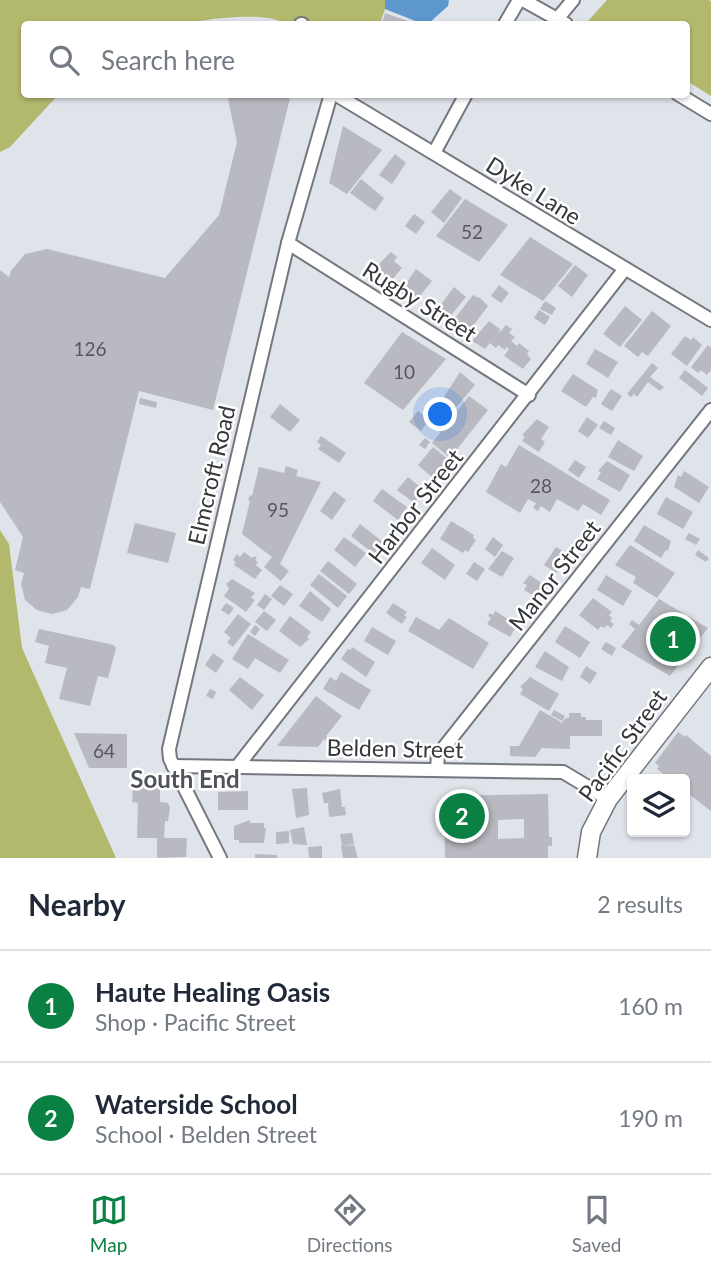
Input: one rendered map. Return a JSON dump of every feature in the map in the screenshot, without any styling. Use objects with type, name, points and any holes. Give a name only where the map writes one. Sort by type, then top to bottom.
[{"type":"street","points":[[507,21],[521,0],[562,21],[573,0]]},
{"type":"street","name":"Elmcroft Road","points":[[220,858],[173,766],[169,749],[288,243],[332,98]]},
{"type":"street","name":"Dyke Lane","points":[[340,98],[711,320]]},
{"type":"street","points":[[434,153],[464,98]]},
{"type":"street","points":[[685,98],[711,114]]},
{"type":"street","name":"Rugby Street","points":[[288,243],[529,394]]},
{"type":"street","name":"Harbor Street","points":[[237,767],[624,270]]},
{"type":"street","name":"Manor Street","points":[[437,769],[438,755],[711,410]]},
{"type":"street","name":"Pacific Street","points":[[587,858],[591,832],[608,799],[711,667]]},
{"type":"street","name":"Belden Street","points":[[173,766],[563,772],[608,799]]},
{"type":"green space","points":[[0,0],[385,0],[381,21],[279,21],[252,17],[203,21],[21,21],[21,98],[55,98],[10,147],[0,152]]},
{"type":"green space","points":[[607,0],[709,0],[711,96],[690,83],[690,21],[588,21]]},
{"type":"green space","points":[[0,530],[9,544],[22,648],[116,858],[0,858]]},
{"type":"water","points":[[385,0],[449,0],[448,6],[431,21],[415,21],[385,9]]},
{"type":"building","points":[[385,13],[408,21],[383,21]]},
{"type":"building","points":[[228,98],[290,98],[213,410],[139,391],[90,589],[81,587],[78,597],[67,610],[52,614],[37,610],[25,600],[21,584],[24,573],[15,570],[23,537],[0,502],[0,270],[9,277],[25,254],[47,249],[165,278],[219,215],[237,142]]},
{"type":"building","points":[[343,126],[382,150],[347,194],[329,183]]},
{"type":"building","points":[[395,154],[406,163],[392,184],[379,175]]},
{"type":"building","points":[[361,179],[384,198],[375,211],[350,193]]},
{"type":"building","points":[[450,189],[462,198],[444,223],[431,212]]},
{"type":"building","points":[[465,199],[508,225],[479,262],[436,236]]},
{"type":"building","points":[[414,214],[425,222],[416,234],[405,226]]},
{"type":"building","points":[[530,237],[573,264],[543,301],[500,275]]},
{"type":"building","points":[[391,252],[397,257],[394,261],[402,268],[391,281],[375,268]]},
{"type":"building","points":[[575,265],[588,275],[572,297],[558,286]]},
{"type":"building","points":[[416,269],[432,281],[414,303],[400,292]]},
{"type":"building","points":[[499,285],[509,293],[501,303],[491,296]]},
{"type":"building","points":[[454,287],[466,297],[447,320],[436,311]]},
{"type":"building","points":[[473,295],[488,306],[467,334],[452,322]]},
{"type":"building","points":[[545,301],[556,308],[552,315],[540,309]]},
{"type":"building","points":[[625,306],[642,320],[620,347],[603,334]]},
{"type":"building","points":[[539,310],[550,317],[545,325],[534,318]]},
{"type":"building","points":[[652,311],[671,326],[648,356],[642,352],[638,357],[624,346]]},
{"type":"building","points":[[489,321],[500,329],[499,333],[506,325],[512,329],[509,333],[515,337],[511,341],[517,346],[519,343],[529,351],[527,354],[531,359],[523,369],[504,356],[509,349],[506,347],[505,350],[498,345],[496,348],[490,343],[485,349],[472,341]]},
{"type":"building","points":[[402,332],[446,359],[403,410],[364,383]]},
{"type":"building","points":[[685,336],[691,340],[693,337],[702,345],[687,366],[671,354]]},
{"type":"building","points":[[708,345],[711,348],[711,370],[707,375],[701,370],[698,373],[691,367]]},
{"type":"building","points":[[595,349],[618,362],[608,378],[586,364]]},
{"type":"building","points":[[652,363],[658,368],[650,377],[664,387],[660,391],[648,382],[637,397],[634,394],[631,397],[627,394]]},
{"type":"building","points":[[685,370],[708,388],[702,396],[679,378]]},
{"type":"building","points":[[460,372],[475,385],[452,412],[440,403]]},
{"type":"building","points":[[573,374],[598,390],[596,398],[593,397],[586,407],[561,391]]},
{"type":"building","points":[[611,389],[622,396],[612,411],[601,404]]},
{"type":"building","points":[[469,396],[488,410],[450,458],[432,443]]},
{"type":"building","points":[[140,398],[157,402],[156,408],[139,404]]},
{"type":"building","points":[[280,404],[300,420],[290,432],[270,417]]},
{"type":"building","points":[[418,411],[429,420],[421,431],[409,422]]},
{"type":"building","points":[[587,417],[598,425],[588,438],[578,431]]},
{"type":"building","points":[[537,419],[549,427],[541,439],[545,442],[539,452],[522,441],[525,437],[522,435]]},
{"type":"building","points":[[604,421],[615,428],[611,435],[599,428]]},
{"type":"building","points":[[321,436],[346,453],[339,463],[318,449],[321,445],[317,442]]},
{"type":"building","points":[[425,438],[430,442],[425,449],[419,445]]},
{"type":"building","points":[[618,440],[643,456],[634,471],[608,457]]},
{"type":"building","points":[[519,445],[610,500],[601,515],[583,504],[578,511],[557,499],[550,512],[541,506],[538,511],[533,508],[536,503],[528,499],[520,513],[486,492],[501,464],[506,467]]},
{"type":"building","points":[[433,447],[449,460],[441,474],[439,472],[434,479],[418,465]]},
{"type":"building","points":[[575,460],[586,467],[579,478],[568,470]]},
{"type":"building","points":[[607,461],[630,475],[620,492],[597,479],[601,472],[598,471]]},
{"type":"building","points":[[286,466],[298,470],[296,476],[321,482],[280,564],[289,571],[281,581],[264,567],[272,557],[242,534],[250,501],[248,500],[250,495],[252,496],[259,467],[284,473]]},
{"type":"building","points":[[684,471],[709,487],[699,503],[674,487],[678,475],[681,477]]},
{"type":"building","points":[[408,477],[424,490],[414,503],[397,490]]},
{"type":"building","points":[[382,489],[407,507],[398,520],[373,501]]},
{"type":"building","points":[[334,491],[346,500],[332,520],[320,511]]},
{"type":"building","points":[[666,497],[693,512],[683,529],[657,514]]},
{"type":"building","points":[[451,521],[474,535],[476,540],[468,552],[465,550],[463,553],[440,539]]},
{"type":"building","points":[[135,523],[176,533],[168,563],[127,553]]},
{"type":"building","points":[[360,524],[383,542],[374,554],[351,536]]},
{"type":"building","points":[[644,525],[671,541],[668,551],[666,550],[661,558],[634,541]]},
{"type":"building","points":[[689,533],[700,539],[696,545],[685,539]]},
{"type":"building","points":[[344,537],[366,553],[355,567],[334,550]]},
{"type":"building","points":[[493,537],[503,545],[495,557],[485,549]]},
{"type":"building","points":[[630,545],[675,573],[657,598],[633,583],[636,577],[615,565]]},
{"type":"building","points":[[556,547],[569,555],[556,573],[544,565]]},
{"type":"building","points":[[432,548],[455,565],[445,580],[421,563]]},
{"type":"building","points":[[698,550],[709,558],[706,562],[695,555]]},
{"type":"building","points":[[502,551],[514,558],[502,577],[488,569]]},
{"type":"building","points":[[244,552],[257,558],[256,565],[262,570],[255,579],[234,565],[236,562],[233,560],[237,554],[240,557]]},
{"type":"building","points":[[328,561],[357,584],[349,594],[320,571]]},
{"type":"building","points":[[474,562],[485,569],[477,581],[466,574]]},
{"type":"building","points":[[319,574],[347,596],[338,608],[310,585]]},
{"type":"building","points":[[530,575],[547,587],[544,596],[541,595],[539,599],[524,590],[527,585],[523,583]]},
{"type":"building","points":[[606,575],[632,591],[623,606],[597,590]]},
{"type":"building","points":[[232,579],[255,593],[251,598],[255,600],[246,612],[224,596],[229,589],[226,584]]},
{"type":"building","points":[[280,585],[293,594],[284,606],[271,596]]},
{"type":"building","points":[[310,591],[331,609],[322,622],[299,606]]},
{"type":"building","points":[[265,594],[272,599],[264,610],[257,605]]},
{"type":"building","points":[[593,598],[612,612],[609,615],[614,624],[611,628],[607,625],[598,630],[579,615]]},
{"type":"building","points":[[659,599],[708,628],[670,676],[621,647],[635,629],[629,624],[632,620],[639,625]]},
{"type":"building","points":[[226,603],[234,608],[229,615],[221,610]]},
{"type":"building","points":[[393,603],[407,612],[402,624],[386,613]]},
{"type":"building","points":[[264,611],[276,620],[267,631],[255,622]]},
{"type":"building","points":[[495,611],[517,625],[510,637],[487,624],[491,618],[488,616]]},
{"type":"building","points":[[238,614],[251,624],[233,647],[227,642],[231,638],[224,632]]},
{"type":"building","points":[[290,616],[311,632],[307,637],[309,639],[300,647],[279,631]]},
{"type":"building","points":[[416,617],[439,630],[449,618],[489,643],[473,669],[408,631]]},
{"type":"building","points":[[255,625],[260,629],[255,636],[250,632]]},
{"type":"building","points":[[565,626],[590,642],[580,658],[555,642]]},
{"type":"building","points":[[372,627],[396,641],[388,655],[364,641]]},
{"type":"building","points":[[39,629],[114,645],[116,648],[108,678],[98,676],[90,706],[59,699],[67,668],[45,663],[49,646],[35,642]]},
{"type":"building","points":[[248,634],[289,660],[280,673],[255,658],[248,669],[232,659]]},
{"type":"building","points":[[606,642],[616,648],[612,656],[601,649]]},
{"type":"building","points":[[352,647],[375,662],[366,677],[341,659]]},
{"type":"building","points":[[545,651],[569,667],[562,681],[535,667]]},
{"type":"building","points":[[213,653],[224,661],[216,673],[205,665]]},
{"type":"building","points":[[586,666],[597,673],[590,684],[580,677]]},
{"type":"building","points":[[341,672],[371,690],[359,710],[323,689],[330,677],[336,681]]},
{"type":"building","points":[[240,677],[264,695],[252,710],[229,690]]},
{"type":"building","points":[[530,677],[559,694],[549,711],[520,694],[523,689],[520,687]]},
{"type":"building","points":[[210,689],[216,692],[213,699],[206,696]]},
{"type":"building","points":[[316,696],[342,716],[326,736],[326,741],[324,739],[318,747],[277,746]]},
{"type":"building","points":[[540,710],[561,722],[560,724],[569,718],[569,713],[581,713],[581,717],[586,717],[586,720],[602,720],[602,736],[570,736],[570,749],[542,748],[535,757],[510,756],[510,746],[519,746]]},
{"type":"building","points":[[554,710],[565,716],[562,721],[551,715]]},
{"type":"building","points":[[678,732],[685,737],[686,735],[711,756],[711,811],[690,795],[690,774],[664,774],[655,763]]},
{"type":"building","points":[[74,733],[127,734],[127,768],[89,768]]},
{"type":"building","points":[[133,784],[160,785],[160,802],[168,803],[170,808],[168,821],[165,821],[164,838],[187,838],[186,857],[157,858],[157,838],[137,838],[138,803],[132,802]]},
{"type":"building","points":[[307,788],[309,815],[296,818],[292,789]]},
{"type":"building","points":[[340,789],[346,815],[329,817],[328,803],[324,803],[322,793]]},
{"type":"building","points":[[248,791],[248,810],[218,810],[218,792]]},
{"type":"building","points":[[548,794],[549,837],[552,837],[552,846],[548,846],[548,858],[445,858],[444,796]],"holes":[[[524,819],[524,838],[498,839],[498,820]]]},
{"type":"building","points":[[250,820],[250,823],[264,823],[264,843],[239,843],[239,840],[234,840],[234,826]]},
{"type":"building","points":[[304,827],[307,845],[293,844],[290,830]]},
{"type":"building","points":[[289,831],[289,843],[276,844],[276,832]]},
{"type":"building","points":[[352,833],[354,844],[342,846],[340,834]]},
{"type":"building","points":[[354,845],[358,858],[343,858],[341,846]]},
{"type":"building","points":[[322,846],[322,858],[309,858],[308,847]]},
{"type":"building","points":[[255,854],[277,855],[277,858],[255,858]]},
{"type":"place","name":"Haute Healing Oasis","points":[[673,639]]},
{"type":"place","name":"Waterside School","points":[[462,816]]},
{"type":"district","name":"South End","points":[[185,778]]}]
